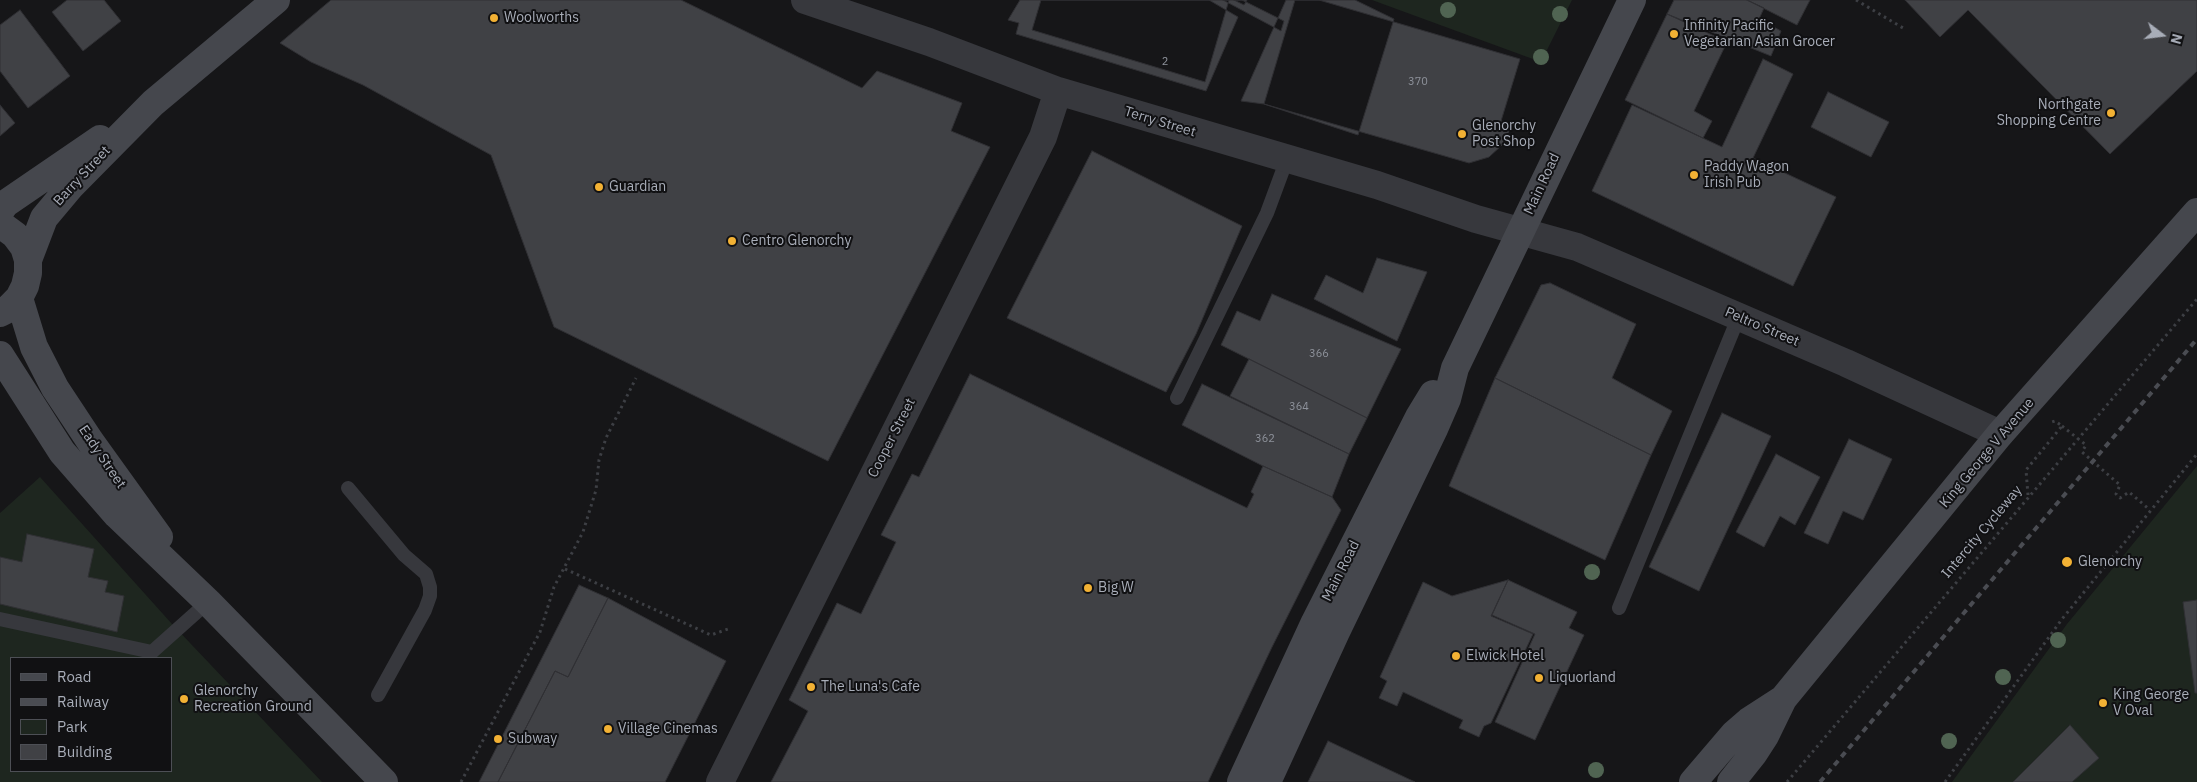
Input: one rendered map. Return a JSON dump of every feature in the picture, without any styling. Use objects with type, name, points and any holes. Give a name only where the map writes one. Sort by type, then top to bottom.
[{"type":"main road","name":"Barry Street","points":[[10,306],[25,286],[28,260],[44,218],[70,187],[153,103],[276,0]]},
{"type":"main road","name":"Main Road","points":[[1267,782],[1336,632],[1434,429],[1447,399],[1455,368],[1632,0]]},
{"type":"main road","name":"Barry Street","points":[[0,211],[5,204],[153,103]]},
{"type":"main road","name":"King George V Avenue","points":[[1731,782],[1758,748],[1775,719],[1783,699],[2000,434],[2197,212]]},
{"type":"main road","points":[[0,224],[16,235],[24,247],[28,260]]},
{"type":"main road","name":"Eady Street","points":[[10,306],[55,388],[90,441],[208,602]]},
{"type":"main road","name":"Eady Street","points":[[0,354],[62,452],[117,515],[208,602],[384,782]]},
{"type":"main road","name":"Main Road","points":[[1241,782],[1315,622],[1426,404],[1455,368]]},
{"type":"main road","name":"King George V Avenue","points":[[1693,782],[1744,725],[1765,709],[1783,699]]},
{"type":"street","name":"Terry Street","points":[[805,0],[929,42],[1058,91],[1377,186],[1476,219],[1520,231]]},
{"type":"street","name":"Cooper Street","points":[[720,782],[1043,136],[1058,91]]},
{"type":"street","name":"Peltro Street","points":[[1520,231],[1577,247],[1837,359],[2000,434]]},
{"type":"lane","points":[[1177,398],[1267,213],[1287,159]]},
{"type":"lane","points":[[1619,608],[1739,316]]},
{"type":"lane","points":[[348,488],[404,555],[426,574],[430,586],[430,596],[425,610],[378,696]]},
{"type":"lane","points":[[0,619],[152,652],[208,602]]},
{"type":"path","points":[[1856,0],[1903,28]]},
{"type":"path","name":"Intercity Cycleway","points":[[1787,782],[2077,438],[2197,299]]},
{"type":"path","points":[[461,782],[540,632],[554,587],[565,569],[582,532],[596,490],[599,460],[606,438],[636,378]]},
{"type":"path","points":[[2055,421],[2086,445],[2082,452],[2120,484],[2116,494],[2120,498],[2129,492],[2150,510]]},
{"type":"path","points":[[2028,496],[2026,470],[2062,426]]},
{"type":"path","points":[[1945,782],[2062,620],[2197,454]]},
{"type":"path","points":[[565,569],[711,635],[731,628]]},
{"type":"green space","points":[[1372,0],[1572,0],[1541,62]]},
{"type":"green space","name":"King George V Oval","points":[[2197,466],[2197,782],[1952,782],[2067,624]]},
{"type":"green space","name":"Glenorchy Recreation Ground","points":[[40,477],[172,624],[322,782],[0,782],[0,513]]},
{"type":"building","points":[[67,0],[104,0],[121,21],[83,51],[52,12]]},
{"type":"building","name":"Centro Glenorchy","points":[[331,0],[681,0],[862,88],[877,71],[962,103],[951,131],[990,147],[828,461],[554,327],[491,155],[363,85],[311,62],[280,43]]},
{"type":"building","points":[[1020,0],[1209,0],[1238,17],[1206,91],[1016,34],[1019,23],[1008,20]]},
{"type":"building","points":[[1041,0],[1229,0],[1205,82],[1032,30]]},
{"type":"building","points":[[1223,0],[1242,0],[1284,21],[1281,31]]},
{"type":"building","points":[[1234,0],[1247,0],[1244,5]]},
{"type":"building","points":[[1286,0],[1355,0],[1394,19],[1358,135],[1264,104],[1241,101]]},
{"type":"building","points":[[1295,0],[1319,0],[1520,59],[1501,121],[1513,124],[1502,145],[1489,157],[1469,163],[1264,104]]},
{"type":"building","points":[[1674,0],[1747,0],[1764,8],[1759,19],[1781,31],[1771,56],[1667,14]]},
{"type":"building","points":[[1747,0],[1810,0],[1797,25]]},
{"type":"building","name":"Northgate Shopping Centre","points":[[1905,0],[2197,0],[2197,71],[2110,154],[1968,10],[1940,37]]},
{"type":"building","points":[[20,10],[70,76],[28,108],[0,71],[0,25]]},
{"type":"building","points":[[1667,14],[1727,42],[1694,111],[1712,121],[1703,138],[1625,100]]},
{"type":"building","name":"Paddy Wagon Irish Pub","points":[[1763,59],[1793,74],[1753,158],[1836,197],[1793,286],[1592,191],[1632,105],[1722,147]]},
{"type":"building","points":[[1828,92],[1889,122],[1871,157],[1811,127]]},
{"type":"building","points":[[0,105],[15,123],[0,136]]},
{"type":"building","points":[[1092,151],[1242,226],[1196,334],[1166,392],[1007,318]]},
{"type":"building","points":[[1377,258],[1427,272],[1397,341],[1314,299],[1326,275],[1363,293]]},
{"type":"building","points":[[1550,283],[1636,324],[1612,378],[1672,411],[1651,455],[1495,378],[1541,285]]},
{"type":"building","points":[[1272,294],[1401,349],[1367,418],[1221,345],[1237,311],[1260,321]]},
{"type":"building","points":[[1249,359],[1367,418],[1349,454],[1230,396]]},
{"type":"building","name":"Big W","points":[[970,374],[1247,508],[1254,494],[1251,492],[1263,466],[1332,497],[1341,510],[1272,647],[1208,782],[771,782],[808,711],[789,700],[837,603],[861,614],[896,542],[881,535],[912,474],[919,477]]},
{"type":"building","points":[[1495,378],[1651,455],[1605,560],[1449,486]]},
{"type":"building","points":[[1202,384],[1349,454],[1332,497],[1263,466],[1182,425]]},
{"type":"building","points":[[1722,413],[1771,436],[1699,591],[1649,567]]},
{"type":"building","points":[[1849,439],[1892,459],[1863,520],[1843,511],[1828,544],[1804,533]]},
{"type":"building","points":[[1776,454],[1820,477],[1795,525],[1780,516],[1764,547],[1736,532]]},
{"type":"building","points":[[27,534],[94,549],[88,577],[108,581],[105,592],[124,596],[117,632],[0,604],[0,557],[22,562]]},
{"type":"building","name":"Elwick Hotel","points":[[1508,580],[1491,616],[1533,634],[1491,723],[1484,726],[1479,737],[1459,728],[1463,720],[1403,692],[1397,706],[1379,698],[1387,681],[1380,677],[1423,582],[1452,596]]},
{"type":"building","name":"Liquorland","points":[[1508,580],[1577,612],[1569,628],[1584,635],[1535,740],[1495,722],[1535,634],[1492,615]]},
{"type":"building","points":[[579,585],[608,598],[568,677],[555,671],[498,782],[479,782]]},
{"type":"building","name":"Village Cinemas","points":[[608,598],[726,661],[665,782],[498,782],[555,671],[568,677]]},
{"type":"building","points":[[2197,600],[2197,693],[2195,693],[2183,602]]},
{"type":"building","points":[[2070,725],[2099,758],[2072,782],[2013,782]]},
{"type":"building","points":[[1328,741],[1415,782],[1308,782]]},
{"type":"railway","points":[[1820,782],[2197,339]]},
{"type":"place","name":"Woolworths","points":[[494,18]]},
{"type":"place","name":"Infinity Pacific Vegetarian Asian Grocer","points":[[1674,34]]},
{"type":"place","name":"Northgate Shopping Centre","points":[[2111,113]]},
{"type":"place","name":"Glenorchy Post Shop","points":[[1462,134]]},
{"type":"place","name":"Paddy Wagon Irish Pub","points":[[1694,175]]},
{"type":"place","name":"Guardian","points":[[599,187]]},
{"type":"place","name":"Centro Glenorchy","points":[[732,241]]},
{"type":"place","name":"Glenorchy","points":[[2067,562]]},
{"type":"place","name":"Big W","points":[[1088,588]]},
{"type":"place","name":"Elwick Hotel","points":[[1456,656]]},
{"type":"place","name":"Liquorland","points":[[1539,678]]},
{"type":"place","name":"The Luna's Cafe","points":[[811,687]]},
{"type":"place","name":"Glenorchy Recreation Ground","points":[[184,699]]},
{"type":"place","name":"King George V Oval","points":[[2103,703]]},
{"type":"place","name":"Village Cinemas","points":[[608,729]]},
{"type":"place","name":"Subway","points":[[498,739]]}]
